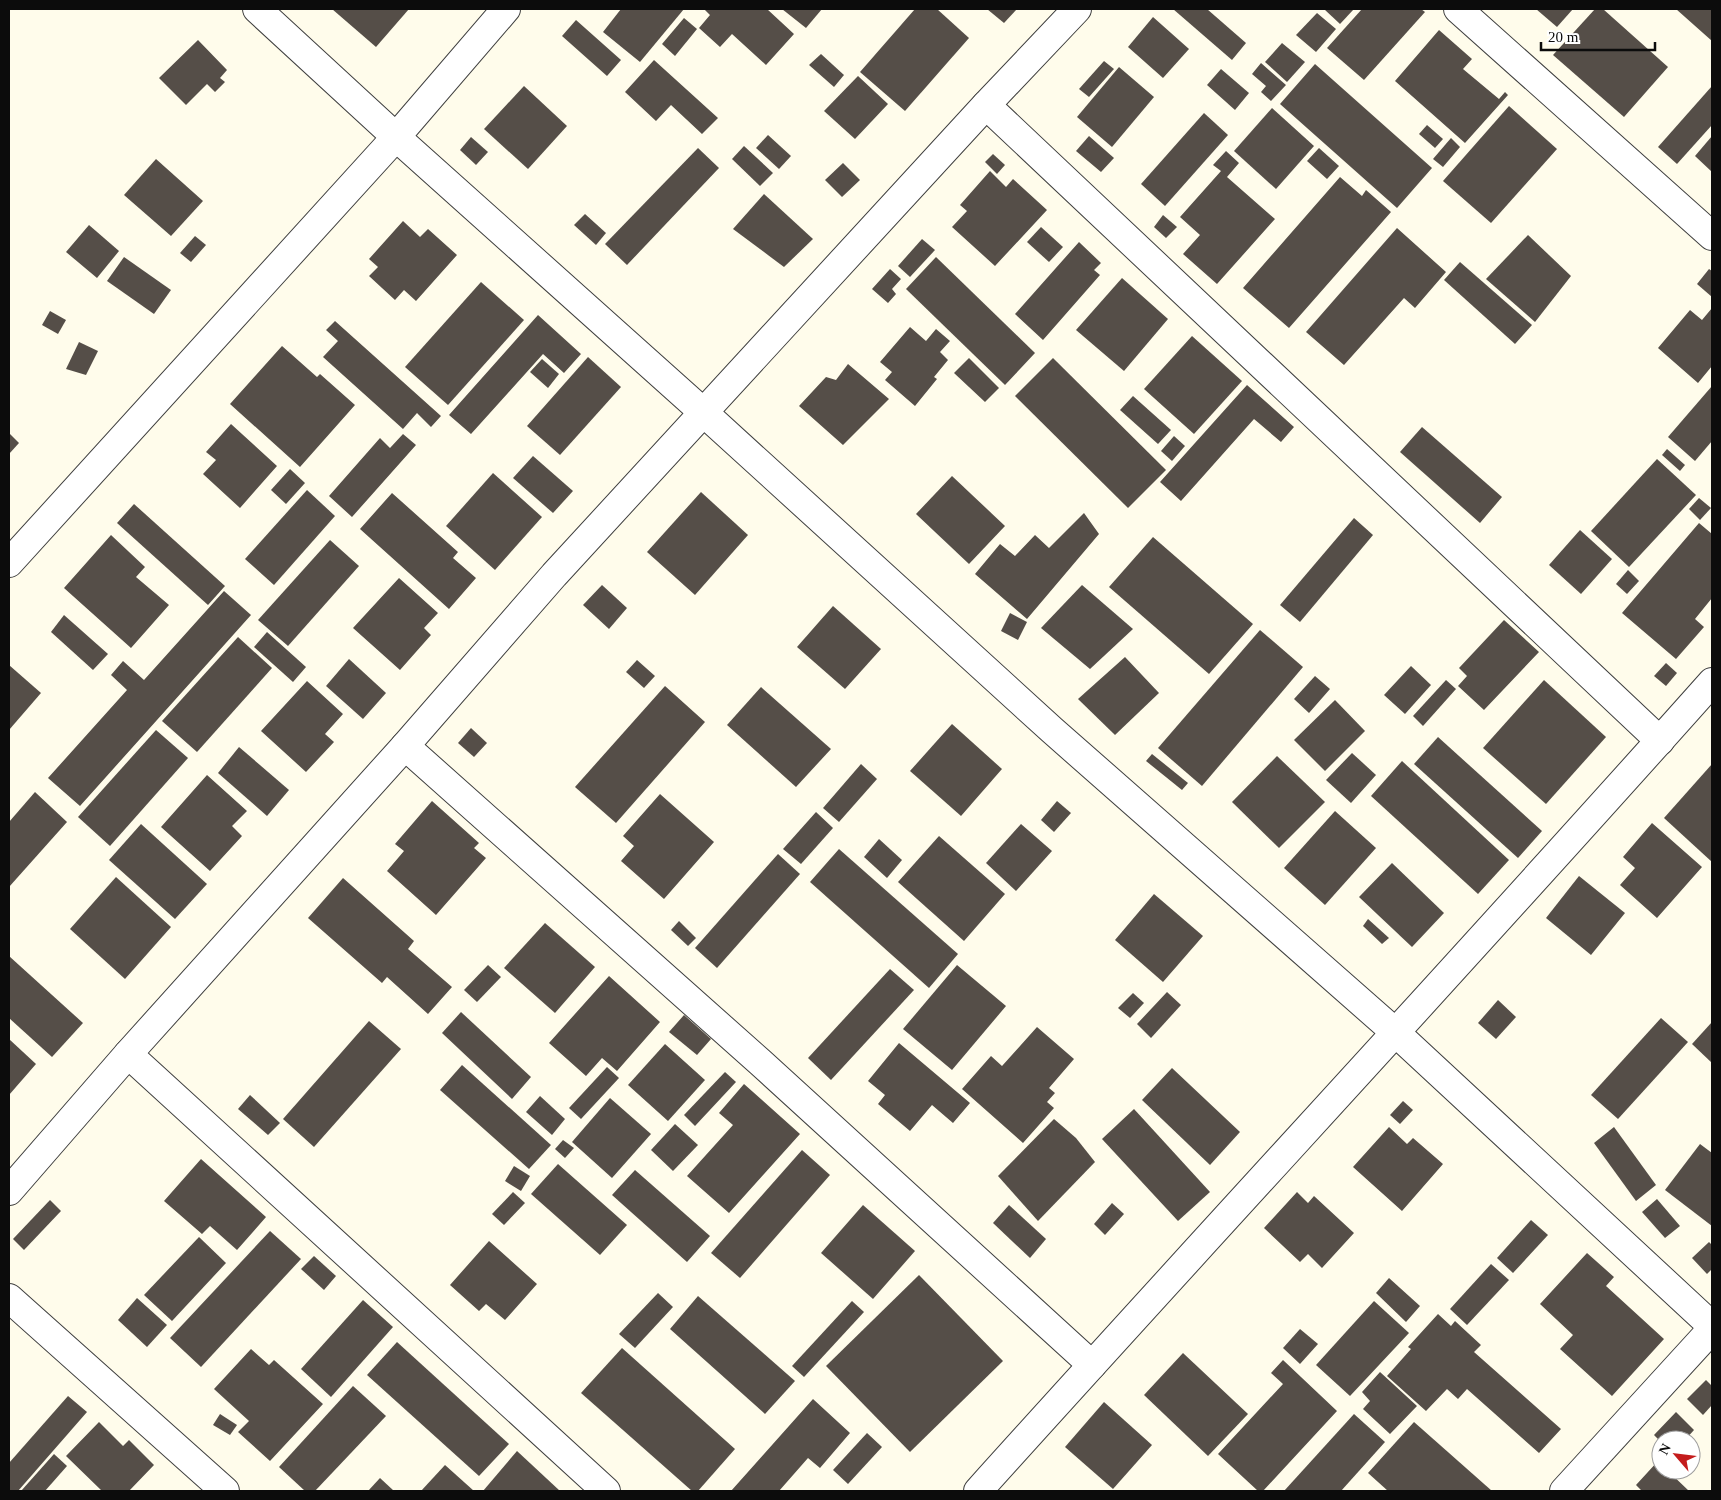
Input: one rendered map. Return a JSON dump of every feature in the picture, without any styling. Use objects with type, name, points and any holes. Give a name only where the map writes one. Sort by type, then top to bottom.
[{"type":"street","points":[[256,9],[1052,730],[1396,1032],[1712,1328],[1564,1491]]},
{"type":"street","points":[[9,564],[396,137],[506,9]]},
{"type":"street","points":[[9,1191],[128,1054],[405,746],[554,575],[986,105],[1077,9]]},
{"type":"street","points":[[1458,9],[1712,236]]},
{"type":"street","points":[[986,105],[1660,741]]},
{"type":"street","points":[[978,1491],[1712,682]]},
{"type":"street","points":[[405,746],[768,1069],[1092,1365]]},
{"type":"street","points":[[128,1054],[606,1491]]},
{"type":"street","points":[[9,1298],[224,1491]]},
{"type":"building","points":[[332,9],[409,9],[376,47]]},
{"type":"building","points":[[621,9],[684,9],[640,62],[603,32]]},
{"type":"building","points":[[704,9],[767,9],[794,34],[766,65],[732,34],[720,47],[699,28],[710,15]]},
{"type":"building","points":[[782,9],[822,9],[806,28]]},
{"type":"building","points":[[915,9],[937,9],[969,38],[905,111],[860,72]]},
{"type":"building","points":[[987,9],[1017,9],[1004,23]]},
{"type":"building","points":[[1173,9],[1207,9],[1246,43],[1232,60]]},
{"type":"building","points":[[1324,9],[1354,9],[1340,24]]},
{"type":"building","points":[[1362,9],[1421,9],[1425,12],[1364,80],[1327,48]]},
{"type":"building","points":[[1536,9],[1573,9],[1557,27]]},
{"type":"building","points":[[1595,9],[1603,9],[1668,67],[1624,117],[1553,55]]},
{"type":"building","points":[[1676,9],[1712,9],[1712,41]]},
{"type":"building","points":[[1317,13],[1336,29],[1316,52],[1296,35]]},
{"type":"building","points":[[1153,17],[1189,49],[1163,78],[1128,47]]},
{"type":"building","points":[[684,18],[697,29],[675,56],[662,44]]},
{"type":"building","points":[[576,20],[621,60],[607,76],[562,36]]},
{"type":"building","points":[[1439,30],[1472,59],[1463,69],[1499,99],[1505,92],[1508,95],[1465,143],[1395,81]]},
{"type":"building","points":[[198,40],[227,70],[220,78],[225,82],[215,92],[207,84],[186,105],[159,78]]},
{"type":"building","points":[[1282,43],[1305,62],[1287,82],[1265,62]]},
{"type":"building","points":[[821,54],[844,75],[834,87],[809,65]]},
{"type":"building","points":[[654,60],[718,118],[702,134],[671,105],[656,121],[625,92]]},
{"type":"building","points":[[1104,61],[1114,69],[1089,97],[1079,89]]},
{"type":"building","points":[[1261,63],[1286,85],[1271,101],[1261,92],[1266,86],[1252,74]]},
{"type":"building","points":[[1315,64],[1432,168],[1397,208],[1280,104]]},
{"type":"building","points":[[1119,67],[1154,97],[1112,147],[1077,117]]},
{"type":"building","points":[[1221,69],[1249,93],[1235,110],[1207,85]]},
{"type":"building","points":[[858,76],[888,104],[855,139],[824,111]]},
{"type":"building","points":[[524,86],[567,126],[528,169],[484,129]]},
{"type":"building","points":[[1712,86],[1712,125],[1677,164],[1658,147]]},
{"type":"building","points":[[1509,106],[1557,149],[1491,223],[1443,181]]},
{"type":"building","points":[[1272,108],[1314,146],[1276,189],[1234,151]]},
{"type":"building","points":[[1204,113],[1228,135],[1165,206],[1141,184]]},
{"type":"building","points":[[1427,125],[1443,139],[1435,148],[1419,134]]},
{"type":"building","points":[[768,135],[791,156],[779,169],[756,148]]},
{"type":"building","points":[[1089,136],[1114,158],[1101,172],[1076,151]]},
{"type":"building","points":[[1712,136],[1712,172],[1695,156]]},
{"type":"building","points":[[471,137],[488,152],[476,165],[460,150]]},
{"type":"building","points":[[1451,138],[1460,147],[1443,167],[1433,159]]},
{"type":"building","points":[[744,146],[773,173],[760,186],[732,159]]},
{"type":"building","points":[[698,148],[719,168],[627,265],[605,244]]},
{"type":"building","points":[[1319,148],[1339,166],[1327,179],[1307,161]]},
{"type":"building","points":[[1226,151],[1239,163],[1227,177],[1275,219],[1217,284],[1183,254],[1200,235],[1180,217],[1221,171],[1213,165]]},
{"type":"building","points":[[993,154],[1005,165],[997,174],[985,162]]},
{"type":"building","points":[[156,159],[203,201],[171,236],[124,195]]},
{"type":"building","points":[[843,163],[860,180],[842,197],[825,180]]},
{"type":"building","points":[[990,171],[1006,187],[1013,179],[1047,210],[995,266],[952,227],[967,211],[960,205]]},
{"type":"building","points":[[1340,177],[1362,196],[1366,190],[1391,212],[1289,328],[1243,288]]},
{"type":"building","points":[[764,194],[813,239],[784,267],[733,229]]},
{"type":"building","points":[[585,214],[606,233],[596,245],[574,225]]},
{"type":"building","points":[[1163,215],[1177,227],[1166,238],[1154,227]]},
{"type":"building","points":[[403,221],[420,237],[428,229],[457,255],[416,301],[404,290],[395,300],[369,276],[378,267],[369,259]]},
{"type":"building","points":[[89,225],[119,251],[97,278],[66,252]]},
{"type":"building","points":[[1041,227],[1063,247],[1049,262],[1027,242]]},
{"type":"building","points":[[1397,228],[1446,272],[1415,308],[1404,298],[1344,365],[1306,332]]},
{"type":"building","points":[[1528,235],[1571,276],[1535,322],[1486,279]]},
{"type":"building","points":[[195,236],[206,245],[191,262],[180,253]]},
{"type":"building","points":[[922,239],[935,250],[910,277],[898,266]]},
{"type":"building","points":[[1079,242],[1101,263],[1094,270],[1100,275],[1043,340],[1015,314]]},
{"type":"building","points":[[124,257],[171,290],[154,314],[107,281]]},
{"type":"building","points":[[936,257],[1035,353],[1005,385],[906,289]]},
{"type":"building","points":[[1460,262],[1532,325],[1515,344],[1444,280]]},
{"type":"building","points":[[890,269],[901,279],[892,289],[896,294],[888,303],[872,289]]},
{"type":"building","points":[[1709,269],[1712,271],[1712,297],[1697,284]]},
{"type":"building","points":[[1122,278],[1168,319],[1124,371],[1076,330]]},
{"type":"building","points":[[481,282],[524,320],[448,405],[405,367]]},
{"type":"building","points":[[1712,308],[1712,366],[1698,383],[1658,348],[1690,310],[1702,320]]},
{"type":"building","points":[[50,311],[66,320],[58,334],[42,325]]},
{"type":"building","points":[[538,315],[581,354],[564,373],[543,354],[471,434],[449,415]]},
{"type":"building","points":[[335,321],[441,416],[431,427],[417,413],[403,429],[323,357],[338,341],[326,330]]},
{"type":"building","points":[[910,327],[926,341],[936,329],[950,341],[940,352],[948,360],[934,377],[937,379],[915,406],[885,380],[892,372],[880,362]]},
{"type":"building","points":[[1192,336],[1242,381],[1194,434],[1144,389]]},
{"type":"building","points":[[79,342],[98,351],[86,375],[66,369]]},
{"type":"building","points":[[282,346],[317,377],[320,374],[355,405],[300,467],[230,404]]},
{"type":"building","points":[[588,357],[621,387],[560,455],[527,426]]},
{"type":"building","points":[[969,358],[999,388],[985,402],[954,373]]},
{"type":"building","points":[[1053,358],[1166,470],[1128,508],[1015,396]]},
{"type":"building","points":[[542,359],[559,374],[548,388],[530,372]]},
{"type":"building","points":[[848,364],[889,399],[843,445],[799,406],[826,377],[836,380]]},
{"type":"building","points":[[1247,385],[1294,427],[1281,442],[1254,419],[1181,501],[1160,482]]},
{"type":"building","points":[[1712,386],[1712,441],[1695,461],[1668,437]]},
{"type":"building","points":[[1133,396],[1171,430],[1158,444],[1120,410]]},
{"type":"building","points":[[231,424],[277,466],[240,508],[203,474],[216,460],[206,452]]},
{"type":"building","points":[[1422,427],[1502,497],[1480,523],[1400,452]]},
{"type":"building","points":[[9,433],[19,443],[9,454]]},
{"type":"building","points":[[403,434],[416,445],[352,517],[329,496],[380,438],[390,448]]},
{"type":"building","points":[[1174,436],[1185,446],[1172,461],[1161,451]]},
{"type":"building","points":[[1667,449],[1685,465],[1680,471],[1662,455]]},
{"type":"building","points":[[533,456],[573,491],[553,513],[513,478]]},
{"type":"building","points":[[1657,459],[1696,495],[1629,567],[1591,531]]},
{"type":"building","points":[[290,469],[305,483],[286,504],[271,490]]},
{"type":"building","points":[[493,473],[542,517],[495,570],[446,526]]},
{"type":"building","points":[[952,476],[1005,526],[969,564],[916,514]]},
{"type":"building","points":[[307,490],[335,516],[274,585],[245,559]]},
{"type":"building","points":[[701,492],[748,535],[695,595],[647,552]]},
{"type":"building","points":[[392,493],[458,552],[453,558],[476,578],[449,609],[360,529]]},
{"type":"building","points":[[1699,498],[1711,508],[1700,520],[1689,509]]},
{"type":"building","points":[[134,504],[225,586],[208,605],[117,523]]},
{"type":"building","points":[[1084,513],[1099,534],[1027,619],[975,574],[1000,544],[1015,556],[1035,535],[1049,548]]},
{"type":"building","points":[[1354,518],[1373,535],[1300,622],[1280,605]]},
{"type":"building","points":[[1699,523],[1712,534],[1712,598],[1695,619],[1704,627],[1676,659],[1622,613]]},
{"type":"building","points":[[1580,530],[1612,559],[1581,594],[1549,565]]},
{"type":"building","points":[[111,535],[145,567],[136,577],[169,605],[131,648],[64,588]]},
{"type":"building","points":[[1153,537],[1253,624],[1209,674],[1109,587]]},
{"type":"building","points":[[330,540],[359,566],[288,646],[258,620]]},
{"type":"building","points":[[1628,570],[1639,581],[1627,594],[1616,584]]},
{"type":"building","points":[[399,578],[438,613],[424,628],[431,635],[400,670],[353,628]]},
{"type":"building","points":[[602,585],[627,608],[609,629],[583,605]]},
{"type":"building","points":[[1082,585],[1133,629],[1090,669],[1041,628]]},
{"type":"building","points":[[224,591],[251,615],[80,806],[48,778],[127,690],[111,675],[123,661],[144,680]]},
{"type":"building","points":[[833,606],[881,649],[845,689],[797,647]]},
{"type":"building","points":[[1010,613],[1027,622],[1018,640],[1001,631]]},
{"type":"building","points":[[64,615],[108,654],[93,670],[51,632]]},
{"type":"building","points":[[1504,620],[1539,652],[1484,710],[1458,686],[1467,676],[1459,668]]},
{"type":"building","points":[[1260,630],[1303,667],[1202,786],[1158,748]]},
{"type":"building","points":[[267,632],[306,667],[293,682],[254,647]]},
{"type":"building","points":[[238,637],[272,668],[197,752],[162,721]]},
{"type":"building","points":[[1125,657],[1159,693],[1115,735],[1078,699]]},
{"type":"building","points":[[349,659],[386,693],[363,719],[326,686]]},
{"type":"building","points":[[637,660],[655,676],[644,688],[626,672]]},
{"type":"building","points":[[1666,663],[1677,673],[1666,686],[1654,676]]},
{"type":"building","points":[[9,665],[41,693],[9,730]]},
{"type":"building","points":[[1411,666],[1431,685],[1405,714],[1384,695]]},
{"type":"building","points":[[1315,676],[1330,689],[1309,713],[1294,699]]},
{"type":"building","points":[[1446,680],[1456,689],[1423,726],[1413,716]]},
{"type":"building","points":[[1544,680],[1606,737],[1546,804],[1483,748]]},
{"type":"building","points":[[307,681],[343,714],[325,734],[334,742],[306,772],[261,731]]},
{"type":"building","points":[[665,686],[705,722],[616,823],[575,787]]},
{"type":"building","points":[[761,687],[831,749],[796,787],[727,725]]},
{"type":"building","points":[[1335,700],[1365,731],[1325,771],[1294,740]]},
{"type":"building","points":[[952,724],[1002,769],[961,816],[910,771]]},
{"type":"building","points":[[471,728],[487,743],[474,757],[458,743]]},
{"type":"building","points":[[156,730],[188,758],[110,846],[78,817]]},
{"type":"building","points":[[1438,737],[1542,831],[1518,858],[1414,764]]},
{"type":"building","points":[[239,747],[289,790],[267,816],[218,773]]},
{"type":"building","points":[[1352,753],[1376,775],[1351,803],[1326,780]]},
{"type":"building","points":[[1152,754],[1188,783],[1182,790],[1146,761]]},
{"type":"building","points":[[1277,756],[1325,802],[1279,848],[1232,802]]},
{"type":"building","points":[[1402,761],[1509,860],[1478,894],[1371,796]]},
{"type":"building","points":[[861,764],[877,779],[839,822],[823,808]]},
{"type":"building","points":[[1712,764],[1712,862],[1664,818]]},
{"type":"building","points":[[207,775],[247,811],[232,826],[242,836],[210,871],[161,827]]},
{"type":"building","points":[[35,792],[67,822],[9,887],[9,822]]},
{"type":"building","points":[[660,794],[714,842],[664,899],[621,861],[634,846],[623,836]]},
{"type":"building","points":[[432,801],[479,843],[474,848],[486,858],[436,915],[387,871],[404,851],[395,844]]},
{"type":"building","points":[[1057,801],[1071,813],[1054,832],[1041,820]]},
{"type":"building","points":[[1335,811],[1376,848],[1325,905],[1284,868]]},
{"type":"building","points":[[816,812],[833,828],[801,864],[783,849]]},
{"type":"building","points":[[1652,823],[1702,867],[1657,918],[1620,885],[1635,868],[1623,857]]},
{"type":"building","points":[[141,824],[207,884],[175,919],[109,860]]},
{"type":"building","points":[[1021,824],[1052,851],[1016,891],[986,863]]},
{"type":"building","points":[[939,836],[1005,894],[964,941],[898,882]]},
{"type":"building","points":[[879,839],[902,860],[887,878],[864,857]]},
{"type":"building","points":[[839,849],[958,954],[929,988],[810,882]]},
{"type":"building","points":[[778,854],[800,874],[717,968],[695,948]]},
{"type":"building","points":[[1392,863],[1444,913],[1412,947],[1359,897]]},
{"type":"building","points":[[1579,876],[1625,913],[1591,955],[1546,918]]},
{"type":"building","points":[[116,877],[171,927],[125,979],[70,929]]},
{"type":"building","points":[[343,878],[414,941],[408,949],[452,987],[428,1014],[387,977],[382,983],[308,918]]},
{"type":"building","points":[[1154,894],[1203,936],[1163,982],[1115,940]]},
{"type":"building","points":[[1368,919],[1389,938],[1382,944],[1363,926]]},
{"type":"building","points":[[679,921],[696,938],[688,946],[671,930]]},
{"type":"building","points":[[545,923],[595,967],[555,1013],[504,968]]},
{"type":"building","points":[[9,956],[83,1023],[52,1057],[9,1018]]},
{"type":"building","points":[[488,965],[501,977],[477,1002],[464,990]]},
{"type":"building","points":[[957,965],[1006,1006],[952,1070],[903,1029]]},
{"type":"building","points":[[890,969],[914,990],[831,1080],[808,1058]]},
{"type":"building","points":[[609,976],[660,1022],[617,1071],[602,1058],[586,1076],[549,1043]]},
{"type":"building","points":[[1167,992],[1181,1005],[1151,1038],[1137,1024]]},
{"type":"building","points":[[1133,993],[1144,1003],[1130,1018],[1118,1008]]},
{"type":"building","points":[[1498,1000],[1516,1017],[1496,1039],[1478,1023]]},
{"type":"building","points":[[461,1012],[531,1077],[512,1099],[442,1033]]},
{"type":"building","points":[[684,1015],[711,1039],[697,1055],[669,1032]]},
{"type":"building","points":[[1661,1018],[1688,1042],[1618,1119],[1591,1095]]},
{"type":"building","points":[[369,1021],[401,1049],[314,1147],[283,1119]]},
{"type":"building","points":[[1712,1022],[1712,1063],[1692,1044]]},
{"type":"building","points":[[1037,1027],[1074,1059],[1049,1088],[1055,1093],[1047,1102],[1054,1108],[1023,1143],[962,1089],[991,1056],[1002,1066]]},
{"type":"building","points":[[9,1039],[36,1064],[9,1095]]},
{"type":"building","points":[[899,1043],[970,1103],[953,1123],[932,1105],[910,1131],[878,1104],[885,1095],[868,1081]]},
{"type":"building","points":[[665,1044],[705,1080],[668,1121],[628,1085]]},
{"type":"building","points":[[462,1065],[551,1145],[529,1169],[440,1090]]},
{"type":"building","points":[[607,1067],[619,1078],[581,1119],[569,1108]]},
{"type":"building","points":[[1172,1068],[1240,1132],[1210,1165],[1142,1100]]},
{"type":"building","points":[[725,1072],[736,1082],[695,1126],[684,1115]]},
{"type":"building","points":[[744,1084],[800,1134],[729,1213],[687,1176],[733,1125],[719,1113]]},
{"type":"building","points":[[250,1095],[280,1123],[268,1135],[238,1109]]},
{"type":"building","points":[[540,1096],[565,1119],[552,1135],[526,1112]]},
{"type":"building","points":[[610,1098],[651,1134],[612,1178],[572,1142]]},
{"type":"building","points":[[1403,1101],[1413,1110],[1400,1124],[1390,1115]]},
{"type":"building","points":[[1134,1109],[1210,1192],[1178,1221],[1102,1139]]},
{"type":"building","points":[[1054,1119],[1076,1138],[1095,1162],[1038,1221],[998,1176]]},
{"type":"building","points":[[675,1124],[698,1145],[673,1171],[651,1150]]},
{"type":"building","points":[[1389,1127],[1407,1144],[1413,1138],[1443,1164],[1402,1211],[1353,1167]]},
{"type":"building","points":[[1614,1127],[1656,1185],[1636,1201],[1594,1143]]},
{"type":"building","points":[[563,1140],[574,1148],[565,1158],[555,1149]]},
{"type":"building","points":[[1700,1144],[1712,1153],[1712,1226],[1665,1190]]},
{"type":"building","points":[[802,1150],[830,1175],[740,1278],[711,1253]]},
{"type":"building","points":[[201,1159],[266,1217],[237,1250],[210,1226],[202,1234],[164,1201]]},
{"type":"building","points":[[558,1164],[627,1225],[600,1255],[531,1194]]},
{"type":"building","points":[[514,1166],[530,1176],[521,1191],[505,1181]]},
{"type":"building","points":[[635,1170],[710,1236],[687,1262],[612,1195]]},
{"type":"building","points":[[513,1192],[525,1203],[504,1225],[492,1214]]},
{"type":"building","points":[[1297,1192],[1308,1203],[1314,1196],[1354,1233],[1322,1268],[1308,1254],[1300,1262],[1264,1228]]},
{"type":"building","points":[[1657,1199],[1680,1226],[1665,1238],[1642,1212]]},
{"type":"building","points":[[50,1200],[61,1211],[24,1250],[13,1239]]},
{"type":"building","points":[[1112,1203],[1124,1214],[1105,1235],[1094,1224]]},
{"type":"building","points":[[863,1205],[915,1251],[873,1299],[821,1253]]},
{"type":"building","points":[[1009,1205],[1046,1239],[1030,1258],[993,1223]]},
{"type":"building","points":[[1531,1220],[1548,1235],[1513,1273],[1497,1258]]},
{"type":"building","points":[[270,1231],[301,1259],[201,1367],[170,1338]]},
{"type":"building","points":[[199,1237],[226,1263],[172,1321],[144,1295]]},
{"type":"building","points":[[489,1241],[537,1284],[505,1320],[486,1304],[479,1311],[450,1285]]},
{"type":"building","points":[[1709,1242],[1712,1245],[1712,1269],[1707,1274],[1692,1258]]},
{"type":"building","points":[[1587,1253],[1614,1277],[1606,1286],[1664,1339],[1612,1396],[1560,1349],[1573,1335],[1540,1304]]},
{"type":"building","points":[[314,1256],[336,1276],[324,1290],[301,1269]]},
{"type":"building","points":[[1491,1264],[1509,1280],[1467,1325],[1450,1309]]},
{"type":"building","points":[[919,1275],[1003,1361],[910,1452],[826,1366]]},
{"type":"building","points":[[1389,1278],[1420,1306],[1406,1322],[1376,1293]]},
{"type":"building","points":[[658,1293],[673,1307],[635,1348],[619,1334]]},
{"type":"building","points":[[698,1296],[795,1381],[765,1414],[670,1329]]},
{"type":"building","points":[[137,1298],[167,1325],[147,1347],[118,1320]]},
{"type":"building","points":[[363,1300],[393,1327],[331,1397],[301,1369]]},
{"type":"building","points":[[852,1301],[864,1312],[804,1377],[792,1366]]},
{"type":"building","points":[[1374,1301],[1409,1333],[1350,1396],[1316,1365]]},
{"type":"building","points":[[1438,1314],[1451,1326],[1455,1321],[1481,1345],[1474,1352],[1561,1429],[1539,1453],[1467,1389],[1458,1399],[1447,1389],[1426,1411],[1387,1376],[1411,1349],[1408,1347]]},
{"type":"building","points":[[1300,1329],[1318,1344],[1300,1364],[1283,1348]]},
{"type":"building","points":[[397,1342],[509,1444],[479,1476],[367,1375]]},
{"type":"building","points":[[622,1348],[735,1449],[698,1491],[692,1491],[581,1393]]},
{"type":"building","points":[[251,1349],[269,1365],[274,1360],[323,1404],[270,1461],[238,1432],[249,1421],[214,1389]]},
{"type":"building","points":[[1183,1353],[1248,1414],[1208,1456],[1144,1395]]},
{"type":"building","points":[[1283,1360],[1337,1411],[1263,1491],[1258,1491],[1218,1454],[1283,1384],[1271,1373]]},
{"type":"building","points":[[1380,1372],[1417,1406],[1390,1434],[1363,1409],[1370,1401],[1362,1392]]},
{"type":"building","points":[[1706,1380],[1712,1386],[1712,1405],[1703,1415],[1687,1399]]},
{"type":"building","points":[[353,1386],[386,1416],[315,1491],[305,1491],[279,1467]]},
{"type":"building","points":[[68,1396],[87,1412],[18,1491],[9,1491],[9,1463]]},
{"type":"building","points":[[813,1399],[850,1433],[820,1468],[808,1458],[779,1491],[731,1491]]},
{"type":"building","points":[[1104,1402],[1152,1445],[1113,1489],[1065,1447]]},
{"type":"building","points":[[1676,1412],[1694,1430],[1659,1430]]},
{"type":"building","points":[[220,1414],[237,1425],[230,1435],[213,1425]]},
{"type":"building","points":[[1354,1414],[1385,1442],[1341,1491],[1284,1491]]},
{"type":"building","points":[[99,1422],[123,1446],[129,1440],[154,1465],[129,1491],[102,1491],[66,1456]]},
{"type":"building","points":[[1414,1422],[1492,1491],[1388,1491],[1368,1473]]},
{"type":"building","points":[[867,1433],[882,1447],[848,1484],[833,1470]]},
{"type":"building","points":[[517,1451],[560,1491],[483,1491]]},
{"type":"building","points":[[54,1454],[67,1466],[45,1491],[21,1491]]},
{"type":"building","points":[[445,1465],[474,1491],[421,1491]]},
{"type":"building","points":[[1651,1469],[1651,1480],[1677,1480],[1689,1491],[1642,1491],[1636,1485]]},
{"type":"building","points":[[380,1478],[394,1491],[368,1491]]}]
